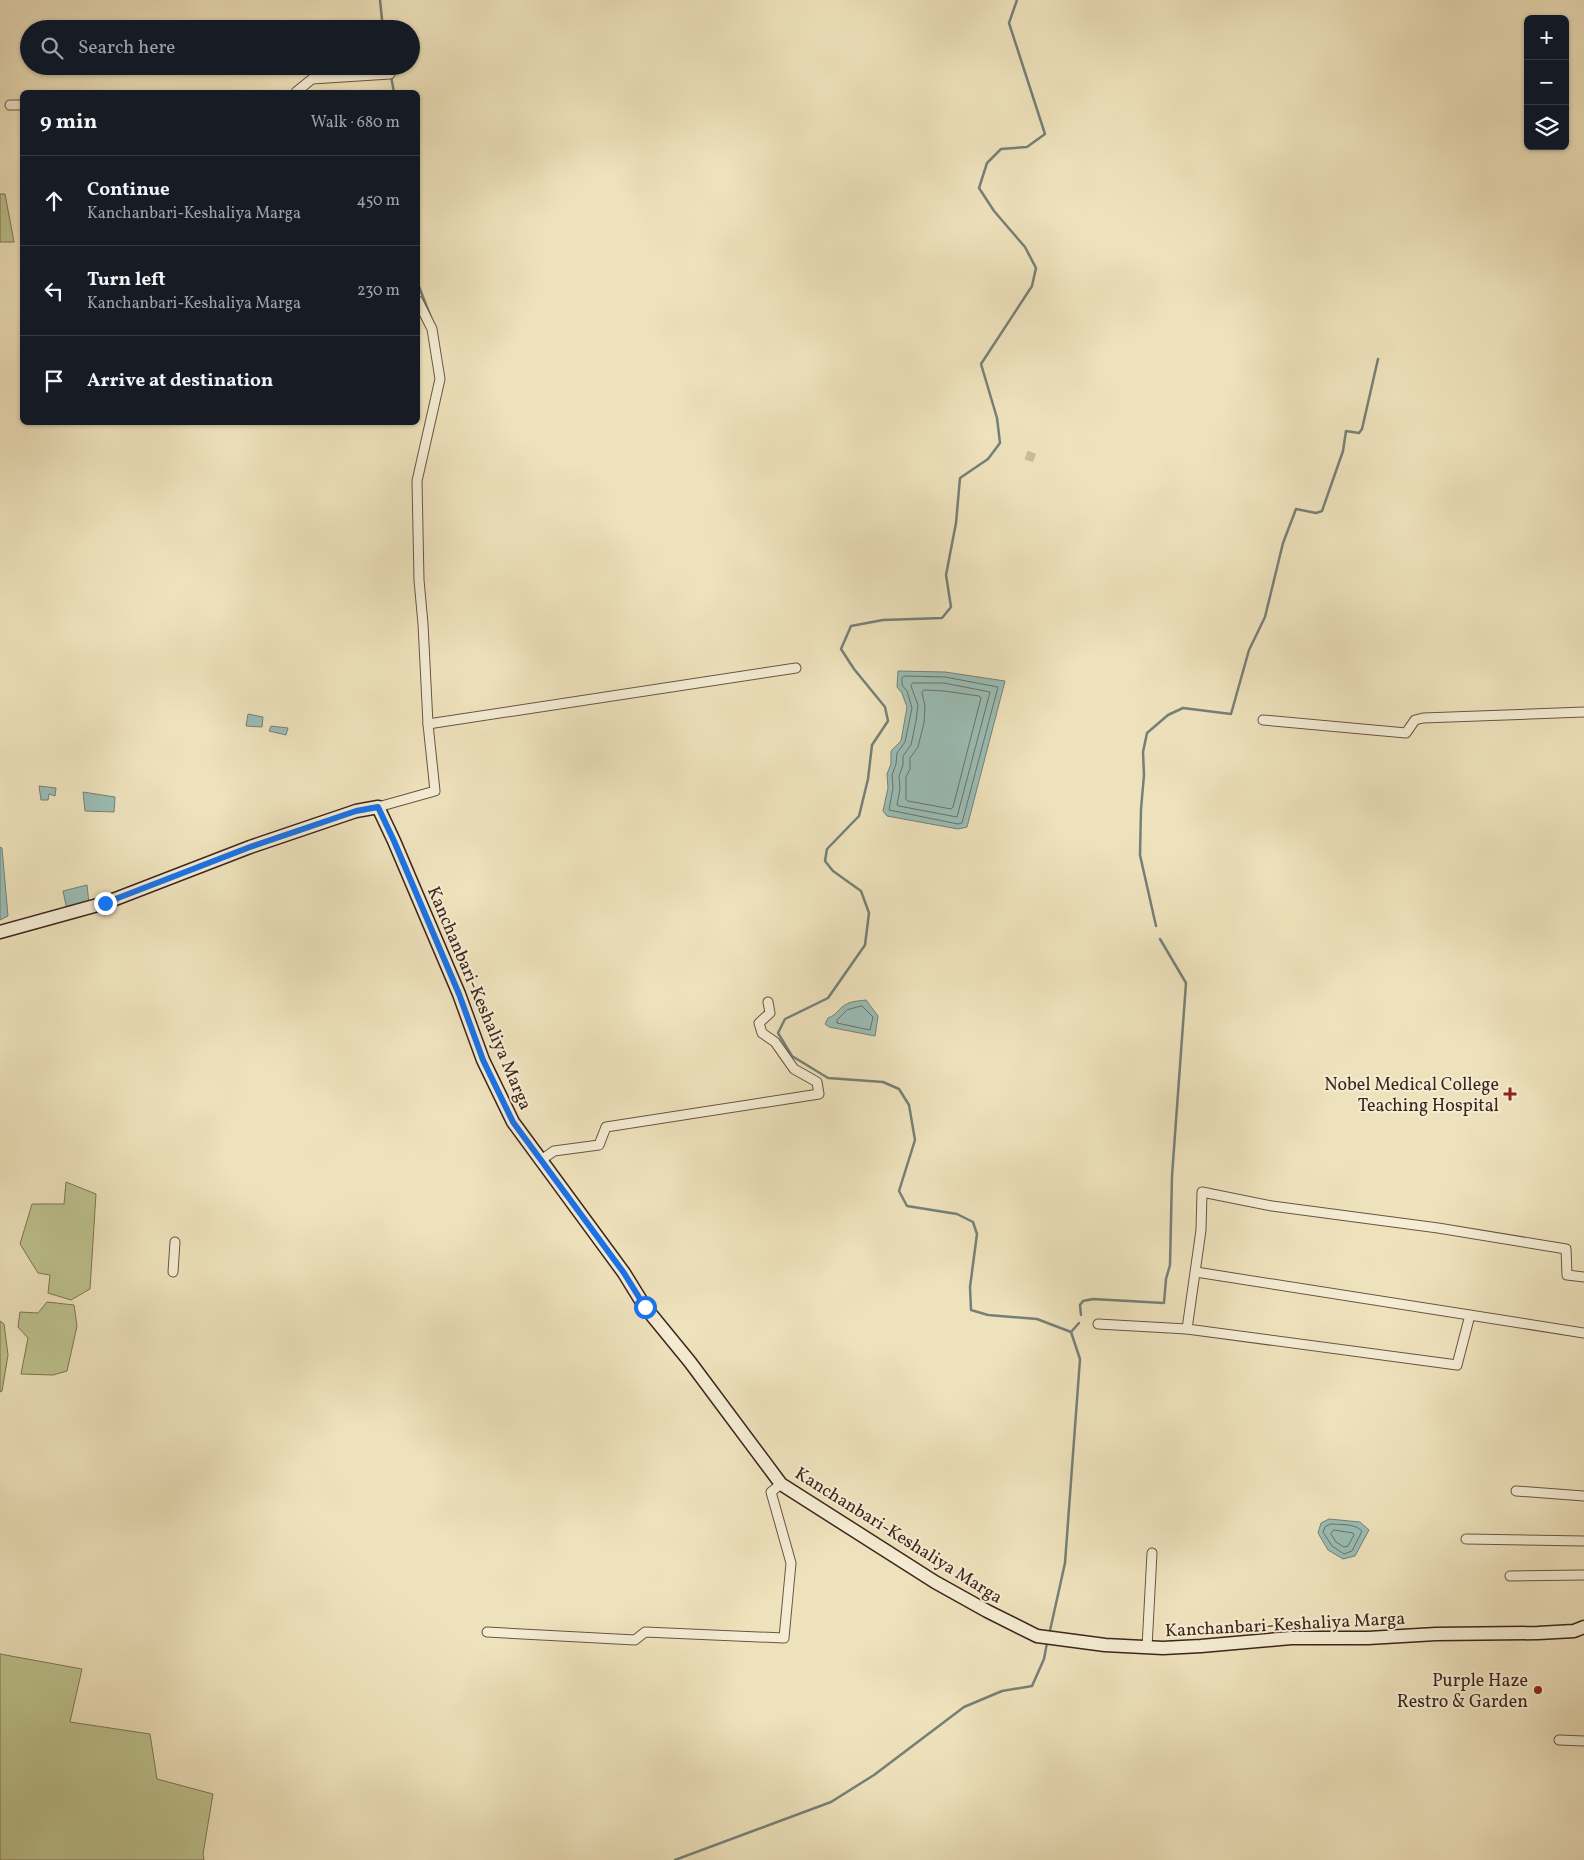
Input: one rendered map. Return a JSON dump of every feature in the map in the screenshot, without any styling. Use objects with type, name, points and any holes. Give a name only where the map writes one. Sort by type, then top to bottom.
[{"type":"street","points":[[298,90],[312,79],[374,75]]},
{"type":"street","points":[[10,104],[20,106]]},
{"type":"street","points":[[0,932],[105,903],[250,847],[356,811],[378,807],[435,791],[428,724],[418,565],[417,481],[440,379],[432,330],[420,305]]},
{"type":"street","points":[[428,724],[796,668]]},
{"type":"street","points":[[1263,720],[1406,733],[1415,720],[1424,718],[1584,712]]},
{"type":"street","name":"Kanchanbari-Keshaliya Marga","points":[[378,807],[397,847],[459,994],[483,1060],[513,1122],[624,1273],[645,1307],[690,1362],[781,1484],[935,1582],[987,1611],[1037,1636],[1064,1641],[1147,1647],[1201,1646],[1291,1638],[1368,1638],[1436,1634],[1538,1633],[1574,1631],[1584,1627]]},
{"type":"street","points":[[541,1160],[554,1151],[599,1145],[606,1127],[819,1094],[817,1082],[794,1069],[774,1042],[762,1033],[759,1023],[770,1013],[768,1002]]},
{"type":"street","points":[[1187,1329],[1196,1272],[1202,1192],[1272,1206],[1438,1228],[1566,1249],[1567,1275],[1584,1276]]},
{"type":"street","points":[[173,1272],[175,1242]]},
{"type":"street","points":[[1196,1272],[1584,1333]]},
{"type":"street","points":[[1098,1324],[1187,1329],[1457,1366],[1470,1315]]},
{"type":"street","points":[[487,1632],[635,1640],[645,1632],[784,1638],[791,1563],[771,1492],[781,1484]]},
{"type":"street","points":[[1516,1491],[1584,1496]]},
{"type":"street","points":[[1466,1539],[1584,1541]]},
{"type":"street","points":[[1147,1647],[1152,1554]]},
{"type":"street","points":[[1510,1576],[1584,1575]]},
{"type":"street","points":[[1559,1740],[1584,1741]]},
{"type":"green space","points":[[0,194],[5,194],[14,242],[0,242]]},
{"type":"green space","points":[[66,1182],[96,1194],[90,1289],[71,1300],[48,1293],[50,1275],[38,1273],[20,1244],[32,1204],[64,1204]]},
{"type":"green space","points":[[47,1302],[74,1305],[77,1326],[67,1371],[53,1375],[21,1374],[28,1338],[18,1327],[20,1312],[38,1313]]},
{"type":"green space","points":[[0,1321],[4,1324],[8,1355],[2,1391],[0,1392]]},
{"type":"green space","points":[[0,1654],[82,1669],[70,1722],[150,1734],[157,1779],[213,1794],[203,1854],[204,1860],[0,1860]]},
{"type":"water","points":[[898,671],[945,672],[1005,681],[967,827],[958,829],[887,816],[883,811],[888,788],[887,774],[891,764],[891,751],[901,741],[907,707],[902,693],[897,687]]},
{"type":"water","points":[[248,714],[263,717],[262,727],[246,726]]},
{"type":"water","points":[[271,726],[288,728],[286,735],[269,731]]},
{"type":"water","points":[[39,786],[56,788],[55,796],[49,794],[48,800],[41,800]]},
{"type":"water","points":[[83,792],[115,797],[114,812],[85,811]]},
{"type":"water","points":[[0,847],[2,848],[8,916],[0,920]]},
{"type":"water","points":[[87,885],[89,903],[67,910],[63,891]]},
{"type":"water","points":[[866,1000],[878,1016],[875,1036],[829,1027],[825,1024],[828,1018],[845,1005]]},
{"type":"water","points":[[1329,1519],[1360,1522],[1369,1530],[1355,1556],[1343,1559],[1328,1550],[1318,1533],[1321,1523]]},
{"type":"waterway","points":[[380,0],[382,20]]},
{"type":"waterway","points":[[1017,0],[1009,23],[1045,134],[1027,147],[1001,149],[987,163],[979,188],[994,211],[1025,247],[1036,268],[1032,286],[981,364],[997,418],[1000,443],[988,459],[960,478],[956,523],[946,575],[951,607],[942,618],[883,620],[851,626],[841,649],[854,669],[885,707],[888,721],[872,745],[868,779],[859,816],[827,849],[825,861],[833,871],[861,891],[869,913],[865,945],[828,998],[785,1019],[778,1033],[792,1056],[828,1078],[883,1082],[899,1089],[909,1105],[915,1140],[899,1191],[907,1206],[957,1214],[973,1222],[977,1234],[970,1287],[971,1310],[988,1315],[1037,1319],[1071,1332],[1080,1359],[1065,1563],[1049,1635]]},
{"type":"waterway","points":[[391,75],[394,90]]},
{"type":"waterway","points":[[420,289],[432,320]]},
{"type":"waterway","points":[[1156,926],[1140,855],[1144,775],[1143,752],[1147,733],[1168,715],[1183,708],[1231,714],[1249,650],[1265,617],[1283,543],[1296,509],[1316,513],[1322,511],[1343,451],[1346,431],[1359,433],[1362,429],[1378,359]]},
{"type":"waterway","points":[[1081,1315],[1080,1305],[1083,1301],[1093,1299],[1164,1303],[1166,1279],[1170,1265],[1172,1176],[1186,983],[1160,939]]},
{"type":"waterway","points":[[1071,1332],[1079,1323]]},
{"type":"waterway","points":[[675,1860],[831,1802],[874,1775],[964,1707],[1002,1691],[1032,1686],[1044,1659],[1047,1643]]},
{"type":"tunnel","points":[[1026,455],[1037,459]]},
{"type":"place","name":"Nobel Medical College Teaching Hospital","points":[[1510,1094]]},
{"type":"place","name":"Purple Haze Restro & Garden","points":[[1538,1690]]},
{"type":"route","points":[[105,903],[250,847],[356,811],[378,807],[459,994],[483,1060],[513,1122],[624,1273],[645,1307]]}]
